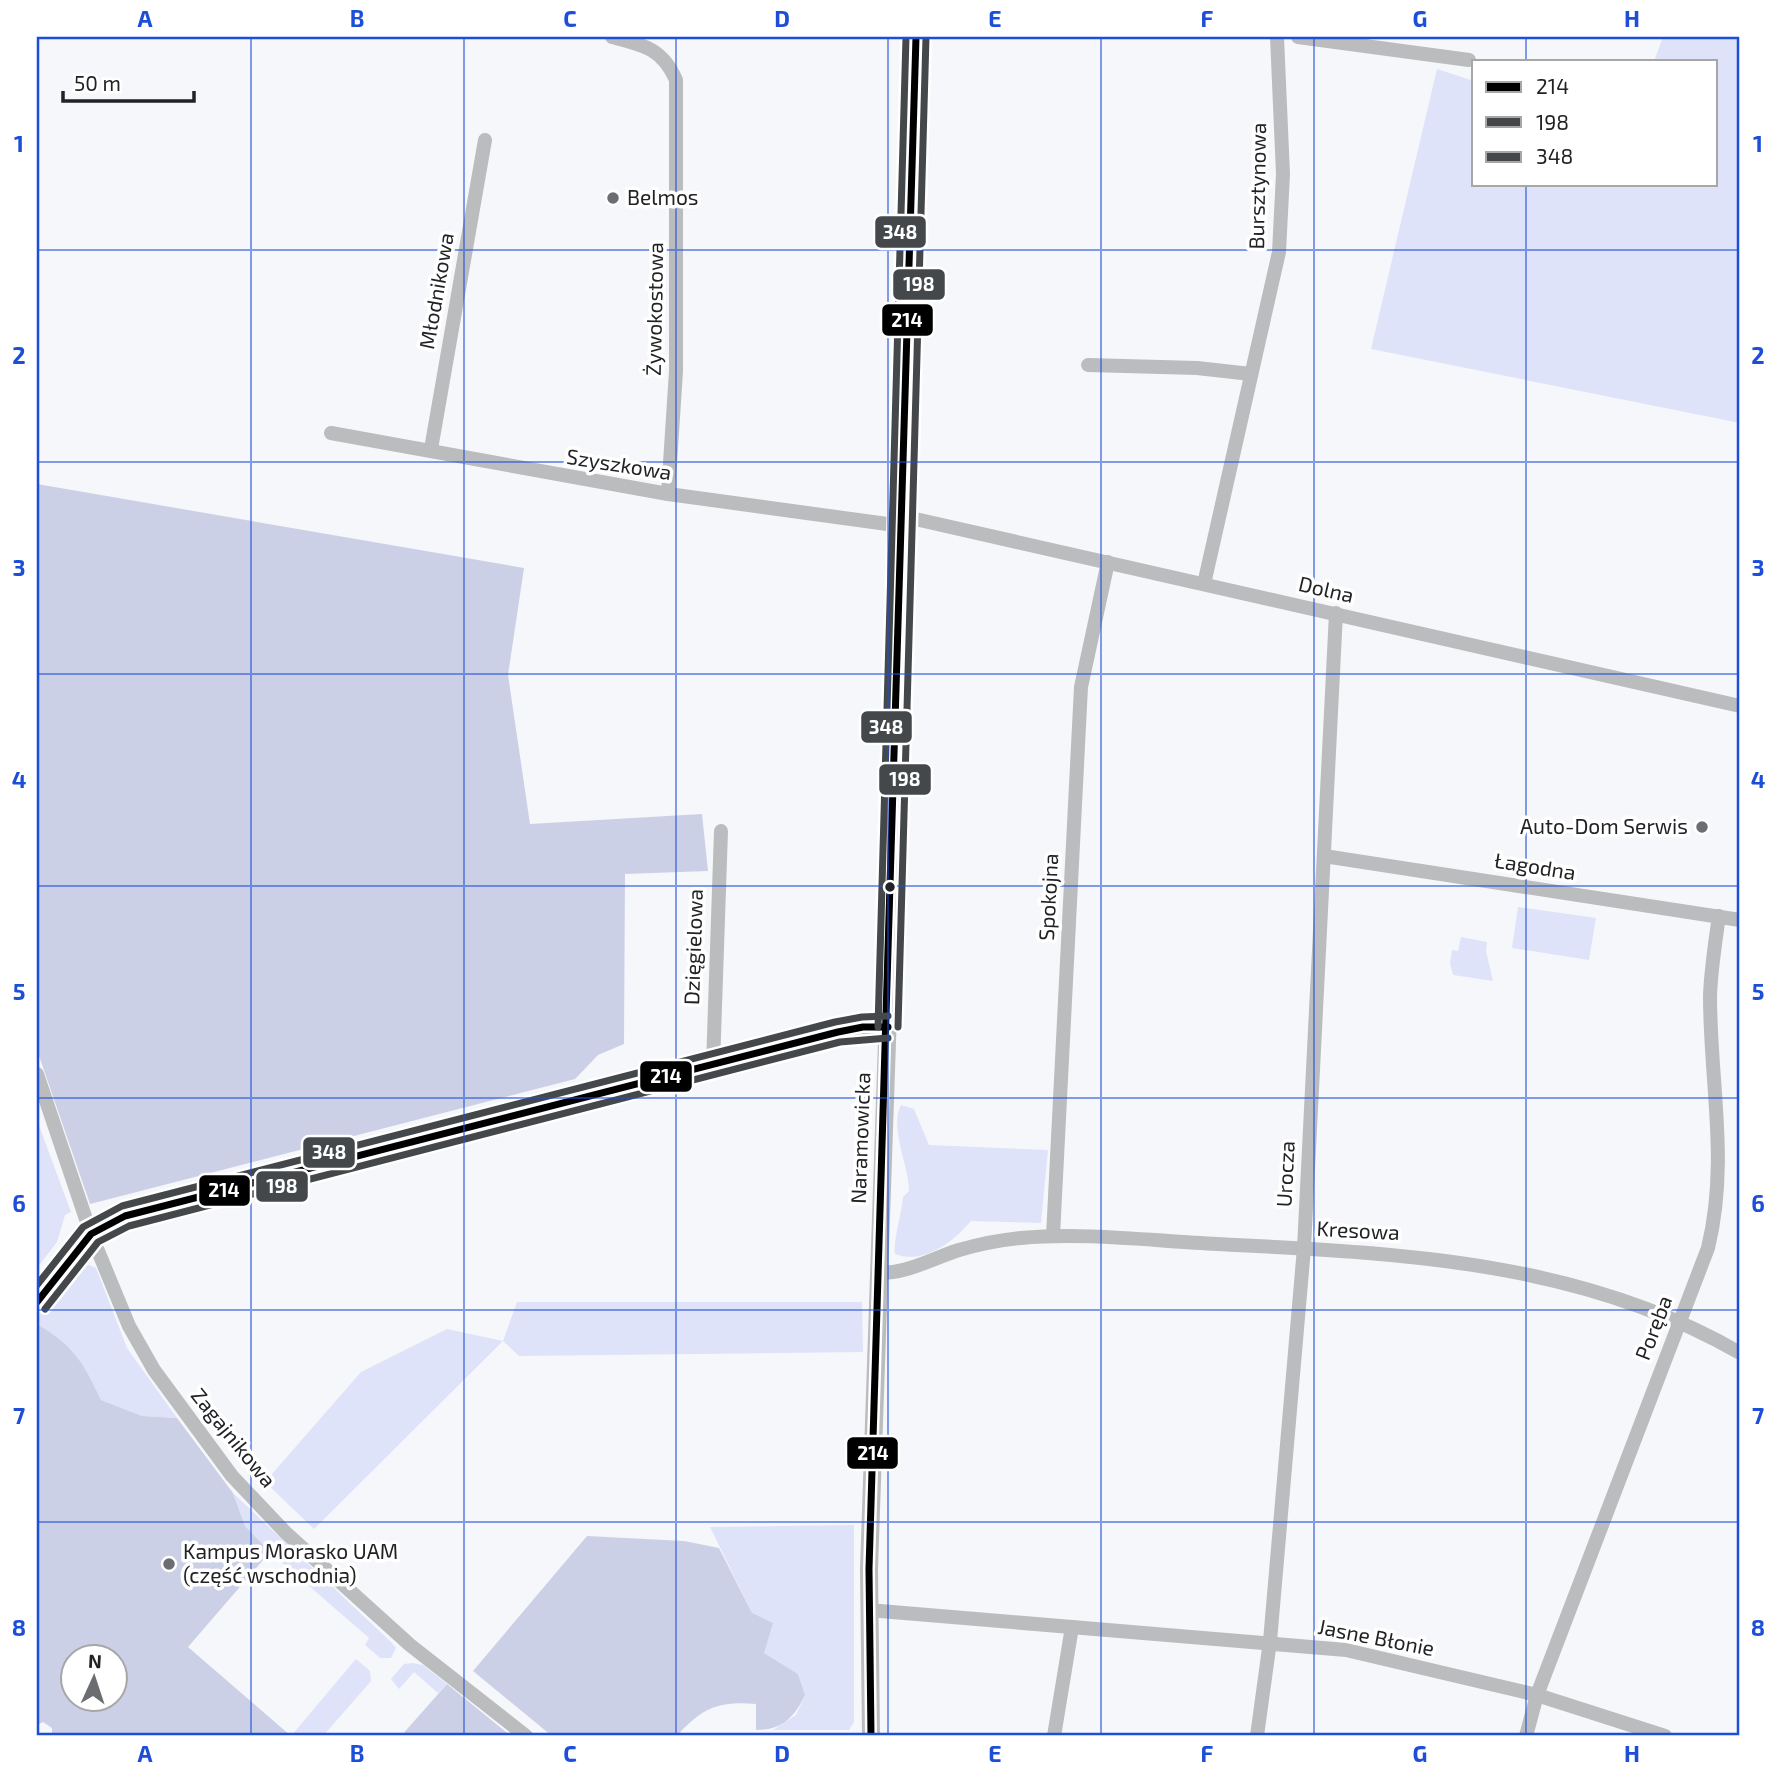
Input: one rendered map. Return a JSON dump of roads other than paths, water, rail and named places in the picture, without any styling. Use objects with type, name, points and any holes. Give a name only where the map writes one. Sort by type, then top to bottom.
[{"type":"street","name":"Żywokostowa","points":[[612,37],[657,51],[670,66],[676,80],[676,371],[668,494]]},
{"type":"street","name":"Naramowicka","points":[[871,1736],[868,1610],[916,37]]},
{"type":"street","name":"Bursztynowa","points":[[1204,584],[1272,287],[1281,229],[1283,174],[1278,37]]},
{"type":"street","points":[[1298,37],[1469,60]]},
{"type":"street","name":"Młodnikowa","points":[[431,449],[485,140]]},
{"type":"street","points":[[1088,365],[1197,368],[1251,374]]},
{"type":"street","name":"Szyszkowa","points":[[331,433],[668,494],[902,521]]},
{"type":"street","name":"Dolna","points":[[902,521],[1108,562],[1740,706]]},
{"type":"street","name":"Spokojna","points":[[1053,1236],[1081,687],[1108,562]]},
{"type":"street","name":"Urocza","points":[[1257,1736],[1270,1641],[1304,1248],[1336,613]]},
{"type":"street","name":"Dzięgielowa","points":[[713,1065],[721,831]]},
{"type":"street","name":"Łagodna","points":[[1324,856],[1740,920]]},
{"type":"street","name":"Poręba","points":[[1526,1736],[1537,1695],[1708,1248],[1719,1194],[1710,999],[1719,916]]},
{"type":"street","points":[[37,1302],[91,1234],[126,1216],[857,1028],[887,1027]]},
{"type":"street","name":"Zagajnikowa","points":[[37,1074],[91,1234],[129,1326],[143,1352],[232,1476],[286,1533],[400,1636],[526,1736]]},
{"type":"street","name":"Kresowa","points":[[879,1273],[900,1273],[988,1242],[1053,1236],[1409,1255],[1512,1270],[1593,1290],[1679,1321],[1740,1353]]},
{"type":"street","name":"Jasne Błonie","points":[[868,1610],[1270,1641],[1346,1650],[1537,1695],[1665,1736]]},
{"type":"street","points":[[1054,1736],[1072,1627]]},
{"type":"place","name":"Belmos","points":[[613,198]]},
{"type":"place","name":"Auto-Dom Serwis","points":[[1702,827]]},
{"type":"place","name":"Kampus Morasko UAM (część wschodnia)","points":[[169,1564]]}]
